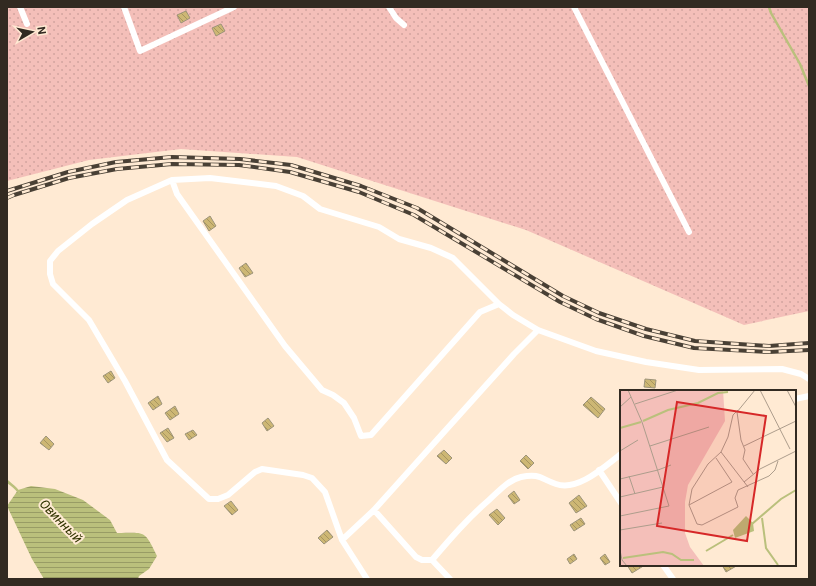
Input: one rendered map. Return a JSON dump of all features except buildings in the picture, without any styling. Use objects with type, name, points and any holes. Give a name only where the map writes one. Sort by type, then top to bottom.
[{"type":"street","points":[[20,7],[26,24]]},
{"type":"street","points":[[124,7],[140,51],[234,7]]},
{"type":"street","points":[[389,7],[396,18],[404,26]]},
{"type":"street","points":[[574,7],[689,232]]},
{"type":"street","points":[[367,579],[342,540],[326,492],[312,478],[303,475],[262,469],[255,472],[228,496],[218,499],[209,499],[168,460],[125,381],[89,320],[53,284],[50,274],[50,261],[58,251],[92,224],[127,200],[172,180],[210,178],[276,186],[303,196],[320,209],[379,227],[399,239],[431,248],[453,258],[499,304],[513,315],[538,330],[596,350],[646,362],[699,370],[782,369],[801,374],[809,379]]},
{"type":"street","points":[[172,180],[177,194],[285,346],[322,390],[333,395],[344,403],[354,418],[361,436],[371,435],[480,312],[499,304]]},
{"type":"street","points":[[342,540],[374,510],[514,354],[538,330]]},
{"type":"street","points":[[796,399],[809,396]]},
{"type":"street","points":[[432,560],[467,520],[506,484],[521,477],[537,476],[556,484],[571,485],[582,481],[620,455]]},
{"type":"street","points":[[599,470],[620,502]]},
{"type":"street","points":[[374,510],[416,557],[422,560],[432,560],[450,579]]},
{"type":"street","points":[[664,566],[673,579]]},
{"type":"shaded area","points":[[7,7],[809,7],[809,311],[744,325],[526,230],[297,157],[181,149],[89,160],[7,181]]},
{"type":"water","points":[[31,486],[55,489],[83,500],[110,520],[117,533],[143,534],[149,541],[157,556],[149,569],[139,576],[138,579],[44,579],[32,559],[7,506],[18,490]]},
{"type":"waterway","points":[[769,7],[800,64],[809,86]]},
{"type":"waterway","name":"Овинный","points":[[7,481],[19,493]]},
{"type":"railway","points":[[7,191],[68,172],[116,162],[172,157],[240,159],[291,165],[361,186],[417,208],[563,296],[599,313],[646,329],[695,341],[769,346],[809,343]]},
{"type":"railway","points":[[7,198],[69,178],[117,169],[172,164],[239,165],[290,172],[359,192],[414,215],[560,302],[596,319],[644,336],[694,348],[769,352],[809,350]]}]
